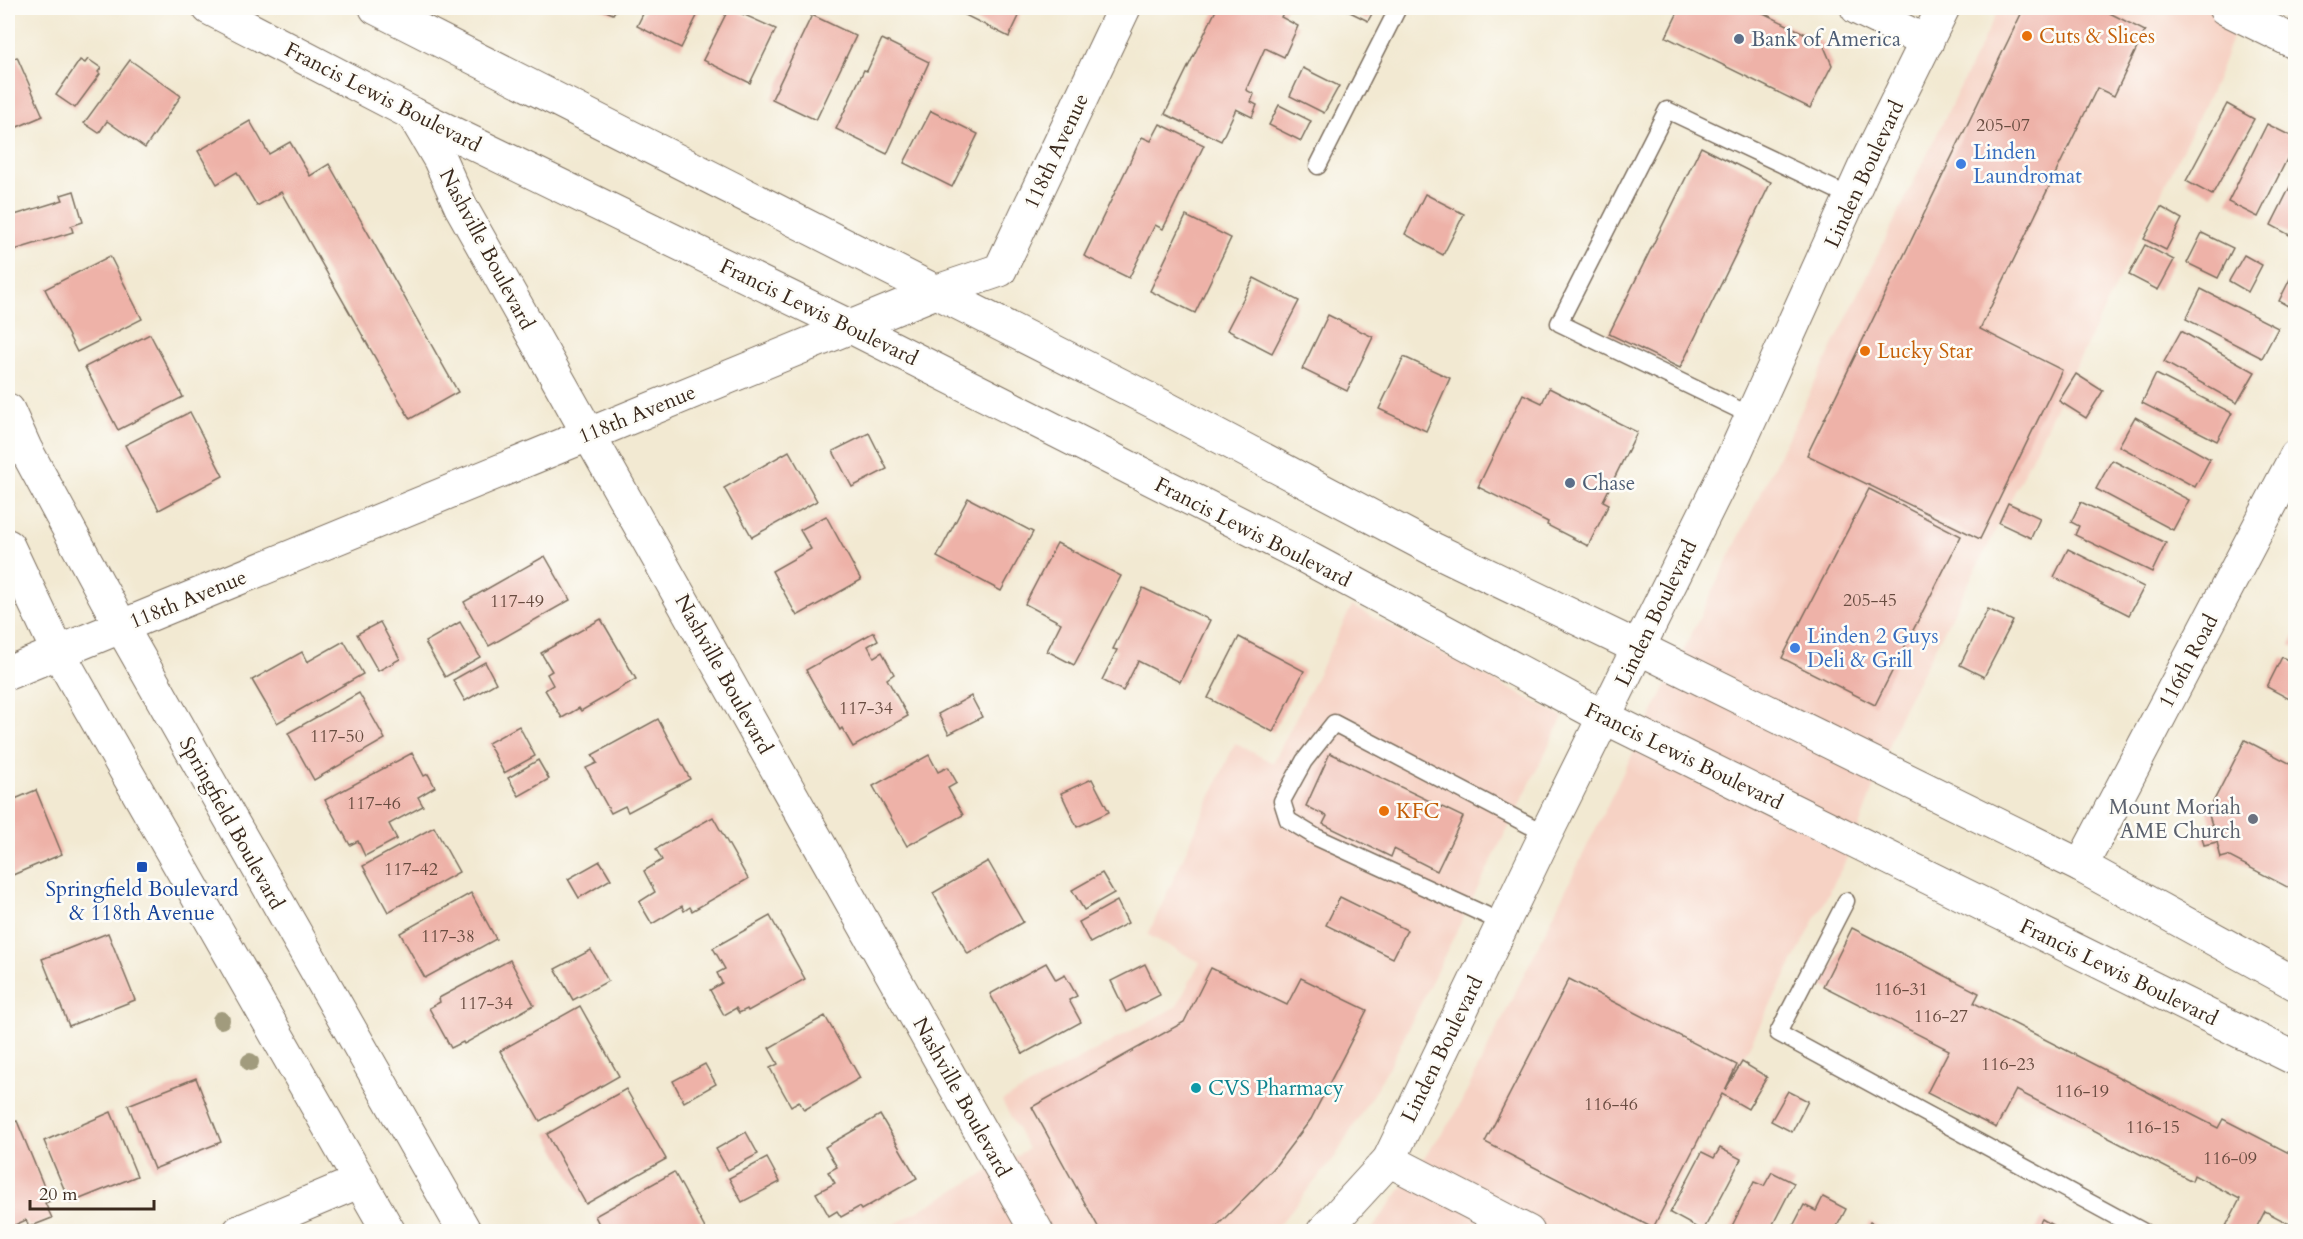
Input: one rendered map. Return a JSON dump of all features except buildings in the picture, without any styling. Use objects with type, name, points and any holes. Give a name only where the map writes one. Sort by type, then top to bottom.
[{"type":"main road","name":"Francis Lewis Boulevard","points":[[209,8],[413,114],[851,327],[1302,555],[1605,717],[2295,1059]]},
{"type":"main road","points":[[376,8],[938,291],[1433,549],[2081,866],[2295,984]]},
{"type":"main road","name":"118th Avenue","points":[[8,673],[938,291],[1000,270],[1124,8]]},
{"type":"main road","points":[[1857,8],[1927,42]]},
{"type":"main road","name":"Linden Boulevard","points":[[1327,1230],[1389,1160],[1546,834],[1752,416],[1851,198],[1943,8]]},
{"type":"main road","points":[[2225,8],[2295,44]]},
{"type":"main road","name":"Nashville Boulevard","points":[[413,114],[440,160],[461,207],[1037,1232]]},
{"type":"main road","name":"Springfield Boulevard","points":[[8,410],[25,447],[121,626],[465,1232]]},
{"type":"main road","name":"116th Road","points":[[2081,866],[2295,456]]},
{"type":"main road","points":[[8,546],[58,652],[389,1232]]},
{"type":"main road","points":[[1389,1160],[1528,1232]]},
{"type":"main road","points":[[238,1232],[360,1181]]},
{"type":"lane","points":[[1318,166],[1398,8]]},
{"type":"lane","points":[[1752,416],[1559,323],[1667,110],[1851,198]]},
{"type":"lane","points":[[1503,923],[1316,837],[1288,820],[1282,801],[1304,761],[1334,723],[1546,834]]},
{"type":"lane","points":[[1846,901],[1778,1033],[2144,1232]]},
{"type":"shaded area","points":[[1999,8],[2243,8],[2215,83],[1988,546],[1899,717],[1850,852],[1653,1231],[1370,1232],[1455,1115]]},
{"type":"shaded area","points":[[1352,606],[1563,717],[1389,1067],[1335,1157],[1274,1231],[881,1232],[1028,1149],[1002,1101],[1177,1006],[1200,962],[1148,935],[1235,743],[1273,763]]},
{"type":"place","name":"Cuts & Slices","points":[[2027,36]]},
{"type":"place","name":"Bank of America","points":[[1739,39]]},
{"type":"place","name":"Linden Laundromat","points":[[1961,164]]},
{"type":"place","name":"Lucky Star","points":[[1865,351]]},
{"type":"place","name":"Chase","points":[[1570,483]]},
{"type":"place","name":"Linden 2 Guys Deli & Grill","points":[[1795,648]]},
{"type":"place","name":"KFC","points":[[1384,811]]},
{"type":"place","name":"Mount Moriah AME Church","points":[[2253,819]]},
{"type":"place","name":"Springfield Boulevard & 118th Avenue","points":[[142,867]]},
{"type":"place","name":"CVS Pharmacy","points":[[1196,1088]]}]
